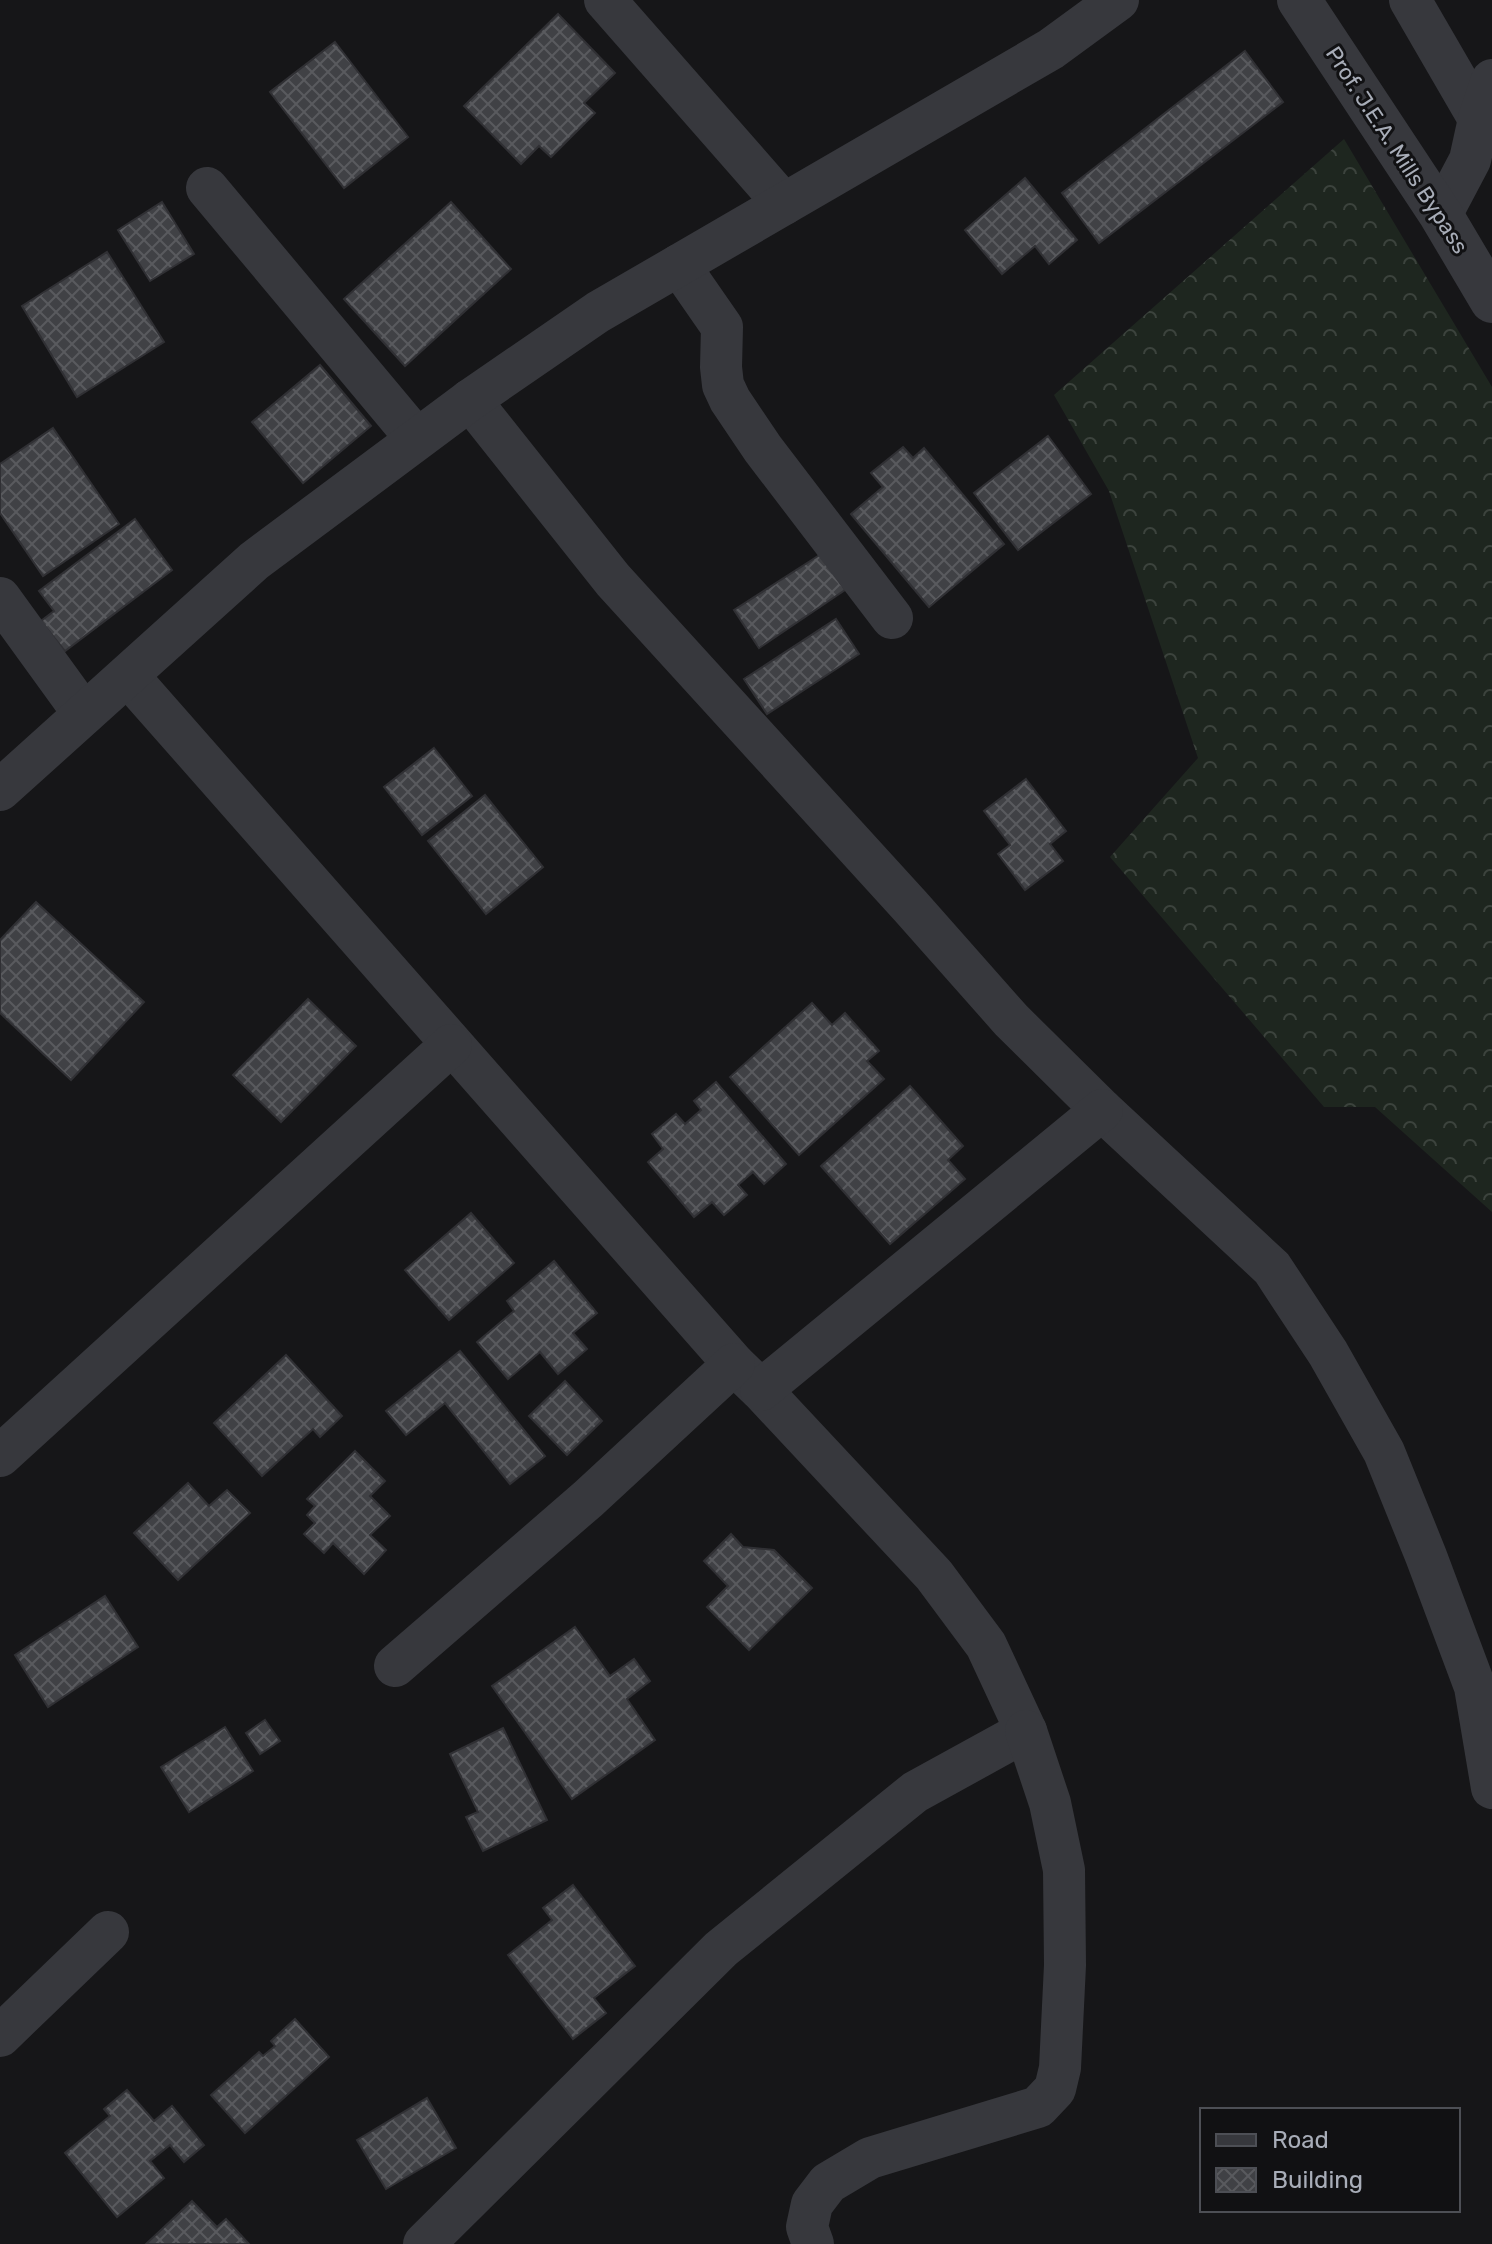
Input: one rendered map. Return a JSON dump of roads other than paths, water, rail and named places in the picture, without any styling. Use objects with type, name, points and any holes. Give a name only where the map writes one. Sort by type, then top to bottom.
[{"type":"street","points":[[605,0],[784,204]]},
{"type":"street","points":[[0,790],[254,561],[416,438],[598,312],[1051,49],[1118,0]]},
{"type":"street","name":"Prof. J.E.A. Mills Bypass","points":[[1299,0],[1441,215],[1492,301]]},
{"type":"street","points":[[1410,0],[1479,119]]},
{"type":"street","points":[[1441,215],[1470,160],[1492,80]]},
{"type":"street","points":[[207,188],[416,438]]},
{"type":"street","points":[[679,265],[722,327],[721,367],[723,385],[730,400],[763,449],[892,618]]},
{"type":"street","points":[[470,400],[613,580],[1011,1020],[1102,1110],[1272,1268],[1328,1353],[1384,1452],[1475,1687],[1492,1788]]},
{"type":"street","points":[[0,598],[84,714]]},
{"type":"street","points":[[128,676],[747,1377],[934,1575],[986,1645],[1026,1731],[1050,1803],[1064,1870],[1065,1965],[1060,2068],[1055,2089],[1038,2107],[870,2158],[828,2183],[812,2204],[807,2227],[813,2244]]},
{"type":"street","points":[[0,1456],[451,1045]]},
{"type":"street","points":[[395,1666],[588,1499],[1102,1110]]},
{"type":"street","points":[[424,2244],[721,1949],[915,1792],[1026,1731]]},
{"type":"street","points":[[0,2036],[108,1932]]}]
